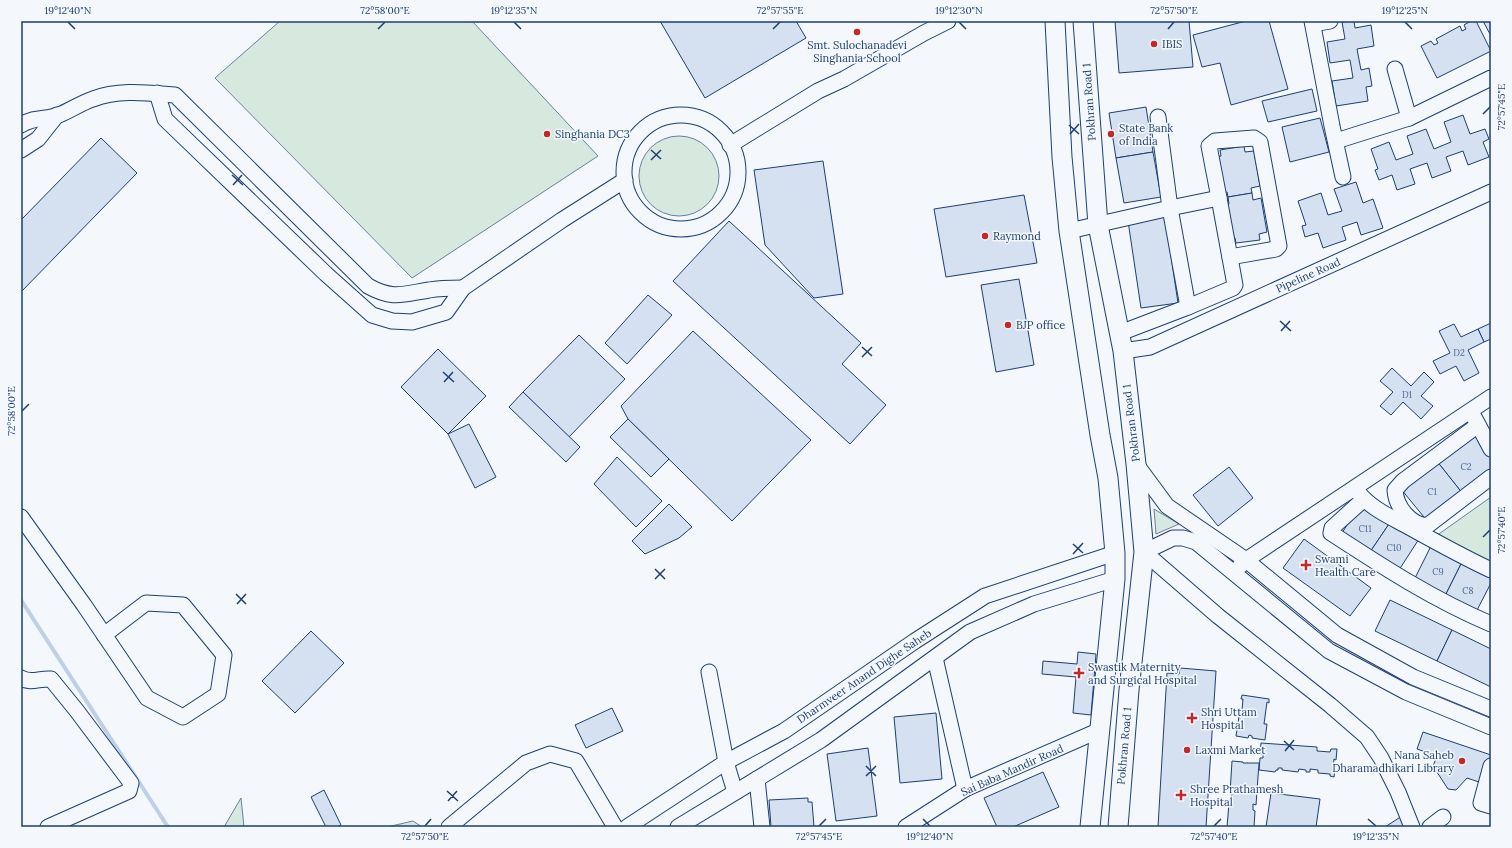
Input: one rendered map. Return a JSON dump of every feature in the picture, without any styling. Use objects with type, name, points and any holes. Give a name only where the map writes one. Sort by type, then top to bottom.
[{"type":"main road","points":[[1055,21],[1062,157],[1069,231],[1108,478],[1115,553],[1115,579],[1100,730],[1093,827]]},
{"type":"main road","name":"Pokhran Road 1","points":[[1083,21],[1098,225],[1120,333],[1136,464],[1144,552],[1129,690],[1118,827]]},
{"type":"street","points":[[730,144],[818,91],[844,79],[924,33],[948,21]]},
{"type":"street","points":[[1330,21],[1312,23],[1343,177]]},
{"type":"street","points":[[1395,69],[1409,118]]},
{"type":"street","points":[[1336,141],[1409,118],[1491,78]]},
{"type":"street","points":[[21,126],[30,120],[58,115],[93,98],[119,92],[175,95],[368,286],[380,293],[393,295],[429,289],[463,288]]},
{"type":"street","points":[[157,93],[165,120],[326,274],[372,315],[392,322],[412,322],[446,312],[463,288],[562,220],[625,180]]},
{"type":"street","points":[[21,150],[38,139],[58,115]]},
{"type":"street","points":[[678,116],[698,118],[717,128],[730,144],[738,170],[733,195],[721,212],[713,219],[699,226],[684,229],[673,228],[654,222],[645,216],[631,200],[626,191],[625,159],[634,140],[648,126],[662,119],[678,116]]},
{"type":"street","points":[[1158,117],[1170,208],[1188,307]]},
{"type":"street","points":[[1120,333],[1188,307],[1232,288],[1235,285],[1209,146],[1215,141],[1254,138],[1260,142],[1279,246],[1276,249],[1230,257]]},
{"type":"street","name":"Pipeline Road","points":[[1123,355],[1150,347],[1491,192]]},
{"type":"street","points":[[1069,231],[1219,198]]},
{"type":"street","points":[[1234,573],[1246,560],[1359,493],[1471,410],[1491,397]]},
{"type":"street","points":[[1471,410],[1491,449]]},
{"type":"street","points":[[1478,425],[1403,481],[1395,490],[1396,498],[1408,518],[1418,524],[1427,526],[1491,477]]},
{"type":"street","points":[[1136,464],[1167,506],[1246,560],[1337,635],[1413,677],[1491,709]]},
{"type":"street","points":[[1359,493],[1390,516],[1491,570]]},
{"type":"street","points":[[1359,493],[1332,528],[1331,533],[1391,573],[1465,613],[1491,624]]},
{"type":"street","points":[[21,518],[147,698],[183,717],[218,694],[224,655],[183,605],[146,603],[104,635]]},
{"type":"street","points":[[1412,827],[1398,792],[1381,758],[1367,737],[1330,705],[1218,616],[1144,552],[1173,538],[1183,538],[1196,542],[1330,651],[1406,692],[1491,727]]},
{"type":"street","name":"Dharmveer Anand Dighe Saheb","points":[[627,827],[726,762],[784,731],[915,641],[985,596],[1115,553]]},
{"type":"street","points":[[678,827],[821,740],[970,632],[1034,604],[1115,579]]},
{"type":"street","points":[[934,658],[965,789]]},
{"type":"street","points":[[709,672],[726,762],[736,792]]},
{"type":"street","points":[[21,678],[28,682],[44,679],[50,680],[77,711],[131,784],[129,791],[48,827]]},
{"type":"street","name":"Sai Baba Mandir Road","points":[[906,827],[965,789],[1100,730]]},
{"type":"street","points":[[449,827],[526,763],[550,754],[576,761],[615,827]]},
{"type":"street","points":[[1491,766],[1481,803],[1491,806]]},
{"type":"street","points":[[757,779],[762,827]]},
{"type":"street","points":[[1430,827],[1443,817]]},
{"type":"shaded area","points":[[280,21],[472,21],[598,156],[412,278],[215,78]]},
{"type":"shaded area","points":[[679,136],[694,139],[707,148],[716,161],[719,176],[716,191],[707,204],[694,213],[679,216],[664,213],[651,204],[642,191],[639,176],[642,161],[651,148],[664,139]]},
{"type":"shaded area","points":[[1491,497],[1491,563],[1436,536]]},
{"type":"shaded area","points":[[1154,509],[1179,524],[1156,534]]},
{"type":"shaded area","points":[[241,798],[244,827],[224,827]]},
{"type":"shaded area","points":[[413,821],[422,827],[387,827]]},
{"type":"building","points":[[660,21],[796,21],[806,38],[705,98]]},
{"type":"building","name":"IBIS","points":[[1115,21],[1189,21],[1193,67],[1119,73]]},
{"type":"building","points":[[1246,21],[1269,21],[1288,89],[1231,105],[1220,63],[1202,67],[1193,35]]},
{"type":"building","points":[[1354,21],[1355,28],[1371,25],[1374,46],[1357,49],[1361,70],[1369,68],[1372,86],[1366,87],[1368,101],[1336,106],[1332,81],[1353,78],[1350,60],[1330,63],[1327,42],[1345,39],[1342,22]]},
{"type":"building","points":[[1471,21],[1476,21],[1491,51],[1437,78],[1421,46],[1431,41],[1434,45],[1438,43],[1436,39],[1460,26],[1462,31],[1466,29],[1464,25]]},
{"type":"building","points":[[1483,21],[1491,21],[1491,36]]},
{"type":"building","points":[[1312,89],[1317,111],[1268,122],[1262,101]]},
{"type":"building","points":[[1146,107],[1153,152],[1116,158],[1109,113]]},
{"type":"building","points":[[1463,115],[1470,134],[1485,129],[1489,139],[1483,142],[1489,157],[1468,165],[1463,151],[1446,157],[1451,171],[1432,178],[1427,163],[1410,169],[1415,184],[1397,190],[1392,175],[1379,180],[1375,170],[1378,169],[1371,149],[1389,142],[1396,160],[1413,154],[1407,136],[1426,129],[1434,149],[1451,142],[1444,122]]},
{"type":"building","points":[[1320,118],[1329,152],[1290,162],[1282,127]]},
{"type":"building","points":[[101,138],[137,173],[21,292],[21,220]]},
{"type":"building","points":[[1244,146],[1245,152],[1254,151],[1260,186],[1251,188],[1252,193],[1228,197],[1227,192],[1219,193],[1213,158],[1221,156],[1220,150]]},
{"type":"building","points":[[1153,152],[1161,197],[1124,203],[1116,158]]},
{"type":"building","points":[[823,161],[843,294],[814,298],[765,245],[754,170]]},
{"type":"building","points":[[1356,182],[1363,203],[1373,199],[1383,228],[1361,235],[1357,222],[1342,227],[1346,240],[1323,248],[1318,233],[1305,237],[1302,226],[1306,225],[1298,201],[1321,193],[1328,215],[1342,211],[1334,189]]},
{"type":"building","points":[[1252,193],[1253,200],[1261,198],[1267,232],[1259,234],[1260,240],[1236,243],[1235,238],[1228,239],[1223,205],[1229,204],[1228,197]]},
{"type":"building","name":"Raymond","points":[[1024,195],[1037,263],[946,277],[934,209]]},
{"type":"building","points":[[1165,216],[1178,303],[1141,308],[1128,221]]},
{"type":"building","points":[[729,221],[861,343],[842,364],[886,405],[850,444],[673,281]]},
{"type":"building","name":"BJP office","points":[[1019,279],[1034,365],[996,372],[981,285]]},
{"type":"building","points":[[648,295],[672,315],[627,364],[605,343]]},
{"type":"building","points":[[1491,323],[1491,339],[1484,342],[1478,329]]},
{"type":"building","points":[[1454,324],[1461,337],[1478,329],[1484,342],[1468,350],[1479,373],[1464,381],[1456,366],[1440,374],[1433,361],[1450,353],[1439,331]]},
{"type":"building","points":[[693,331],[811,440],[732,521],[628,419],[621,406]]},
{"type":"building","points":[[579,335],[625,379],[569,437],[523,392]]},
{"type":"building","points":[[438,349],[486,396],[448,434],[401,387]]},
{"type":"building","points":[[1392,368],[1411,386],[1424,372],[1434,382],[1421,396],[1433,406],[1421,419],[1403,402],[1391,415],[1380,406],[1393,392],[1380,381]]},
{"type":"building","points":[[523,392],[580,447],[566,462],[509,407]]},
{"type":"building","points":[[628,419],[669,459],[651,477],[610,437]]},
{"type":"building","points":[[469,424],[496,477],[475,488],[448,434]]},
{"type":"building","points":[[1472,432],[1491,457],[1491,472],[1463,494],[1436,460]]},
{"type":"building","points":[[617,457],[662,501],[636,527],[594,484]]},
{"type":"building","points":[[1436,460],[1463,494],[1428,522],[1401,489]]},
{"type":"building","points":[[1229,467],[1253,498],[1218,526],[1193,495]]},
{"type":"building","points":[[1362,502],[1391,521],[1368,555],[1340,536]]},
{"type":"building","points":[[669,504],[692,527],[679,538],[645,554],[632,541]]},
{"type":"building","points":[[1391,521],[1419,539],[1397,573],[1368,555]]},
{"type":"building","points":[[1304,539],[1371,588],[1350,616],[1283,568]]},
{"type":"building","points":[[1432,544],[1463,560],[1444,598],[1413,582]]},
{"type":"building","points":[[1463,560],[1491,574],[1491,583],[1475,614],[1444,598]]},
{"type":"building","points":[[1390,600],[1452,630],[1437,661],[1375,631]]},
{"type":"building","points":[[1452,630],[1491,649],[1491,687],[1437,661]]},
{"type":"building","points":[[311,631],[344,663],[295,713],[262,681]]},
{"type":"building","points":[[1078,652],[1096,654],[1091,715],[1073,713],[1076,677],[1042,674],[1043,661],[1077,664]]},
{"type":"building","name":"Laxmi Market","points":[[1180,668],[1216,671],[1206,827],[1158,827],[1167,673],[1179,674]]},
{"type":"building","points":[[1242,695],[1269,699],[1269,703],[1267,702],[1264,724],[1267,724],[1265,740],[1252,738],[1252,736],[1249,735],[1248,738],[1236,736],[1240,710],[1242,710]]},
{"type":"building","points":[[612,708],[623,731],[586,748],[575,725]]},
{"type":"building","points":[[936,713],[942,779],[900,783],[894,717]]},
{"type":"building","name":"Nana Saheb Dharamadhikari Library","points":[[1423,732],[1491,755],[1482,783],[1467,778],[1456,790],[1448,789],[1433,766],[1437,756],[1417,749]]},
{"type":"building","points":[[1261,743],[1317,747],[1317,751],[1330,752],[1331,749],[1337,749],[1336,760],[1334,759],[1334,777],[1330,776],[1330,774],[1318,773],[1318,770],[1310,769],[1310,772],[1299,769],[1298,772],[1282,770],[1282,768],[1278,768],[1275,772],[1259,770],[1260,758],[1263,758],[1263,754],[1260,754]]},
{"type":"building","points":[[868,748],[877,816],[836,821],[827,754]]},
{"type":"building","points":[[1232,761],[1259,763],[1256,805],[1253,804],[1253,810],[1255,811],[1254,827],[1227,827],[1229,803],[1231,803],[1232,793],[1230,793]]},
{"type":"building","points":[[1043,772],[1059,807],[1013,827],[997,827],[984,798]]},
{"type":"building","points":[[324,790],[341,825],[337,827],[326,827],[311,797]]},
{"type":"building","points":[[1271,793],[1320,799],[1316,827],[1266,827]]},
{"type":"building","points":[[808,798],[808,802],[812,802],[814,827],[771,827],[769,800]]},
{"type":"building","points":[[1402,816],[1405,827],[1385,827]]},
{"type":"waterway","points":[[21,600],[168,827]]},
{"type":"place","name":"Smt. Sulochanadevi Singhania School","points":[[857,32]]},
{"type":"place","name":"IBIS","points":[[1154,44]]},
{"type":"place","name":"Singhania DC3","points":[[547,134]]},
{"type":"place","name":"State Bank of India","points":[[1111,134]]},
{"type":"place","name":"Raymond","points":[[985,236]]},
{"type":"place","name":"BJP office","points":[[1008,325]]},
{"type":"place","name":"Swami Health Care","points":[[1306,565]]},
{"type":"place","name":"Swastik Maternity and Surgical Hospital","points":[[1079,673]]},
{"type":"place","name":"Shri Uttam Hospital","points":[[1192,718]]},
{"type":"place","name":"Laxmi Market","points":[[1187,750]]},
{"type":"place","name":"Nana Saheb Dharamadhikari Library","points":[[1462,761]]},
{"type":"place","name":"Shree Prathamesh Hospital","points":[[1181,795]]}]
